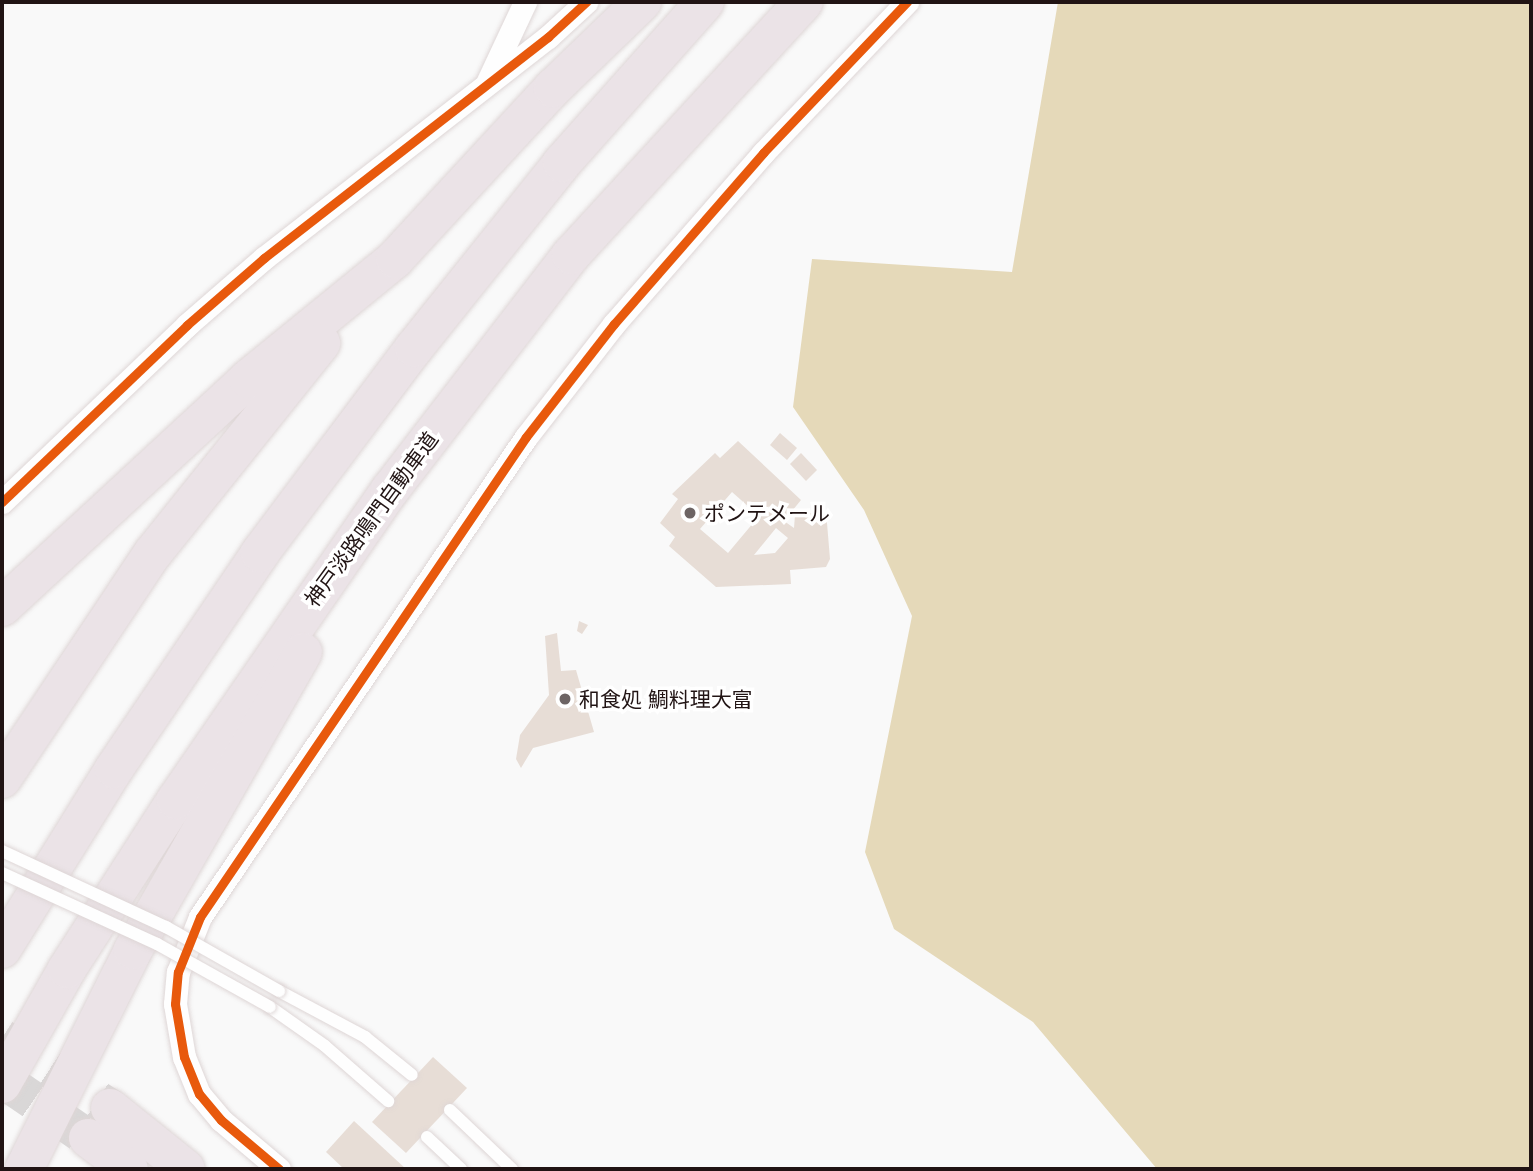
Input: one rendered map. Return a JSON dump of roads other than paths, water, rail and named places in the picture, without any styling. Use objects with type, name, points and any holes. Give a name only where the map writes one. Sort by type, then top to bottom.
[{"type":"highway","points":[[2,779],[153,554],[295,372],[394,259],[553,88],[642,2]]},
{"type":"highway","points":[[2,949],[114,769],[260,553],[414,348],[562,163],[705,2]]},
{"type":"highway","name":"神戸淡路鳴門自動車道","points":[[2,1084],[67,969],[176,800],[390,490],[571,255],[804,2]]},
{"type":"highway","points":[[2,607],[248,379],[394,259]]},
{"type":"highway","points":[[24,1169],[133,950],[390,490]]},
{"type":"highway","points":[[129,1169],[99,1123],[186,1169]]},
{"type":"street","points":[[485,87],[525,2]]},
{"type":"street","points":[[2,502],[187,325],[264,258],[342,193],[485,87],[586,2]]},
{"type":"street","points":[[279,1169],[206,1103],[184,1057],[175,1004],[177,982],[200,917],[542,417],[614,324],[763,153],[907,2]]},
{"type":"lane","points":[[2,851],[166,927],[365,1037],[412,1075]]},
{"type":"lane","points":[[2,873],[157,944],[270,1007],[325,1046],[388,1101]]},
{"type":"lane","points":[[450,1110],[512,1169]]},
{"type":"lane","points":[[427,1137],[461,1169]]},
{"type":"tunnel","points":[[2,1038],[110,1108]]},
{"type":"tunnel","points":[[2,1079],[88,1138]]},
{"type":"place","name":"ポンテメール","points":[[690,513]]},
{"type":"place","name":"和食処 鯛料理大富","points":[[565,699]]}]
